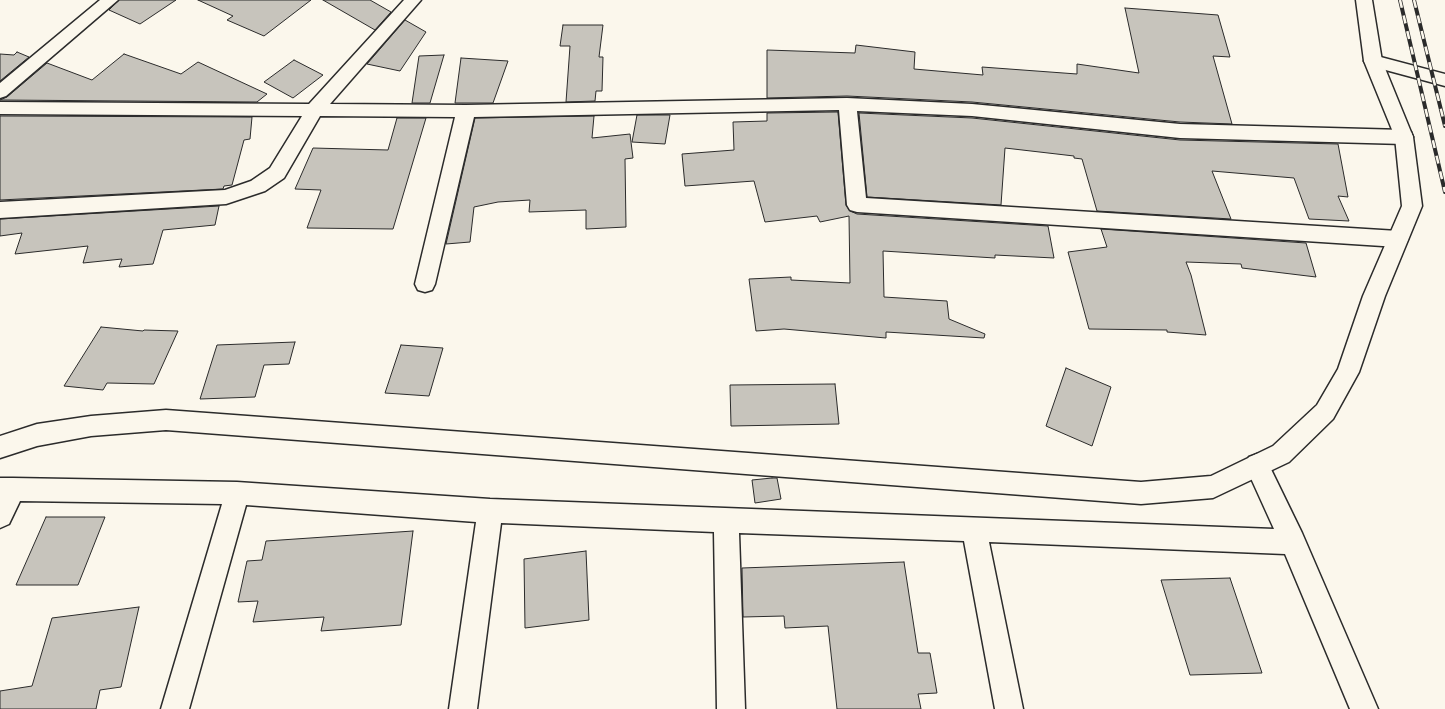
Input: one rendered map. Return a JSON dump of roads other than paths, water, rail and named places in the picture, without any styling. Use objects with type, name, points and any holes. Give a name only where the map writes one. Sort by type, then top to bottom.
[{"type":"street","points":[[0,92],[110,0]]},
{"type":"street","points":[[0,210],[226,197],[258,186],[277,173],[315,109],[413,0]]},
{"type":"street","points":[[0,447],[37,434],[91,426],[166,420],[1141,493],[1213,487],[1281,454],[1325,412],[1348,372],[1374,296],[1412,206],[1404,137],[1373,61],[1364,0]]},
{"type":"street","points":[[1373,61],[1445,80]]},
{"type":"street","points":[[0,108],[466,111],[847,104],[972,110],[1180,131],[1404,137]]},
{"type":"street","points":[[847,104],[858,205],[1398,239]]},
{"type":"street","points":[[425,284],[466,111]]},
{"type":"street","points":[[1257,465],[1293,542],[1364,709]]},
{"type":"street","points":[[0,516],[6,489],[236,493],[490,511],[1293,542]]},
{"type":"street","points":[[174,709],[236,493]]},
{"type":"street","points":[[463,709],[490,511]]},
{"type":"street","points":[[726,520],[731,709]]},
{"type":"street","points":[[974,530],[1009,709]]},
{"type":"railway","points":[[1400,0],[1445,192]]},
{"type":"railway","points":[[1414,0],[1445,126]]}]
